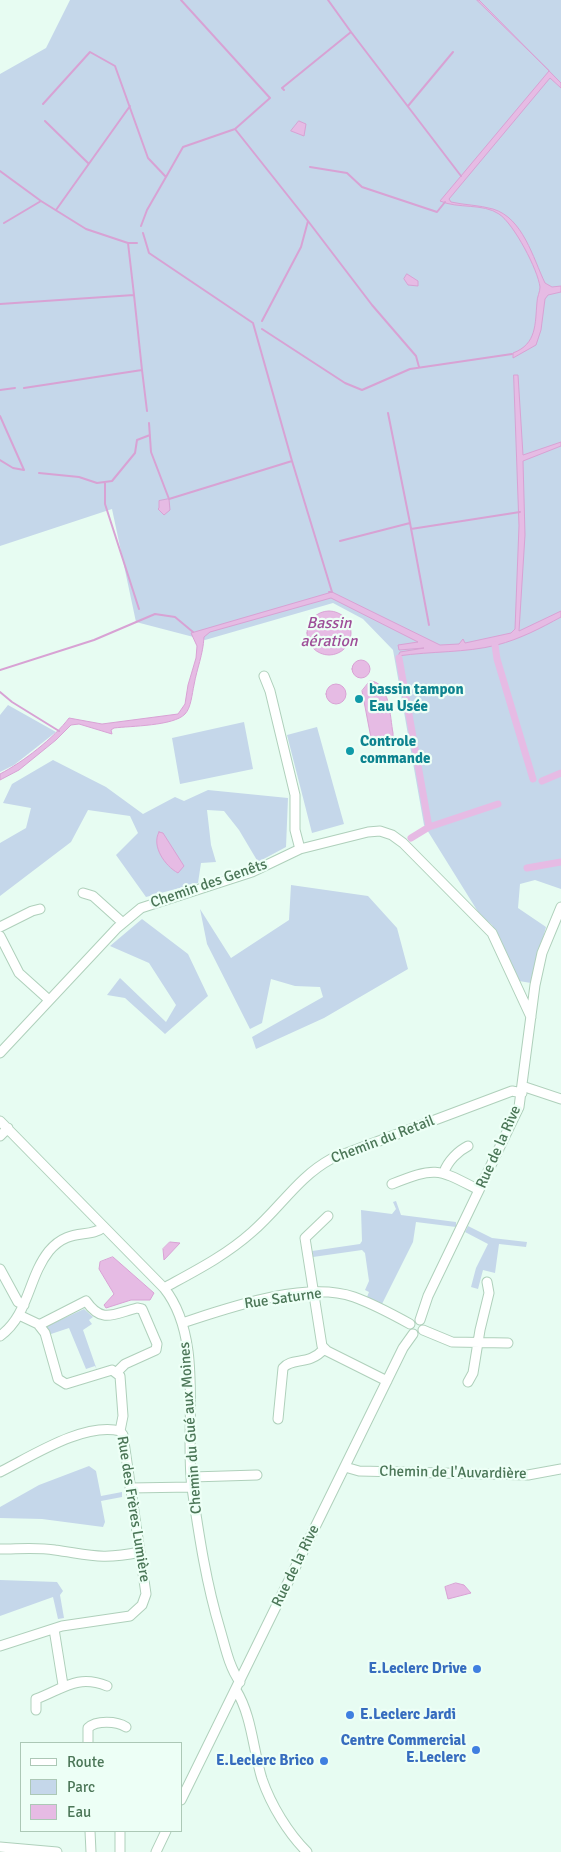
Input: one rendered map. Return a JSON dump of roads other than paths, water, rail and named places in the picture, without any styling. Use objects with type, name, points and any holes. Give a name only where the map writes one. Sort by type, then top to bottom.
[{"type":"street","points":[[264,676],[270,691],[295,795],[295,830],[300,849]]},
{"type":"street","name":"Chemin des Genêts","points":[[0,1053],[123,923],[147,905],[252,872],[300,849],[368,832],[392,835],[403,843],[492,933],[531,1017]]},
{"type":"street","points":[[83,893],[93,896],[123,923]]},
{"type":"street","name":"Rue de la Rive","points":[[420,1320],[428,1296],[512,1126],[522,1090],[535,985],[542,953],[561,907]]},
{"type":"street","points":[[0,927],[40,909]]},
{"type":"street","points":[[0,936],[19,973],[49,1000]]},
{"type":"street","points":[[522,1090],[561,1099]]},
{"type":"street","name":"Chemin du Retail","points":[[164,1288],[211,1263],[254,1231],[298,1183],[317,1167],[331,1159],[512,1091],[522,1090]]},
{"type":"street","name":"Chemin du Gué aux Moines","points":[[0,1121],[164,1288],[182,1323],[188,1368],[192,1487],[214,1607],[249,1724],[262,1780],[302,1851]]},
{"type":"street","points":[[0,1136],[8,1128]]},
{"type":"street","points":[[444,1172],[447,1165],[462,1149],[468,1146]]},
{"type":"street","points":[[392,1184],[431,1171],[444,1172],[479,1190]]},
{"type":"street","points":[[324,1349],[313,1294],[305,1238],[328,1216]]},
{"type":"street","points":[[0,1336],[20,1315],[44,1258],[55,1245],[75,1234],[98,1231],[104,1227]]},
{"type":"street","points":[[0,1269],[18,1302],[24,1305]]},
{"type":"street","points":[[468,1382],[474,1373],[478,1342],[489,1293],[487,1282]]},
{"type":"street","name":"Rue Saturne","points":[[182,1323],[242,1304],[270,1298],[333,1292],[354,1297],[410,1324]]},
{"type":"street","points":[[20,1315],[39,1325],[44,1333],[58,1379],[62,1383],[66,1384],[112,1370],[117,1372],[125,1364],[156,1350],[157,1344],[142,1309],[137,1308],[103,1317],[94,1313],[86,1301],[39,1325]]},
{"type":"street","points":[[414,1320],[420,1320],[424,1324],[423,1330],[420,1334],[413,1334],[409,1328],[410,1324],[414,1320]]},
{"type":"street","points":[[423,1330],[452,1342],[508,1343]]},
{"type":"street","name":"Rue de la Rive","points":[[182,1798],[387,1381],[413,1334]]},
{"type":"street","points":[[324,1349],[387,1381]]},
{"type":"street","points":[[278,1419],[283,1368],[288,1363],[314,1359],[324,1349]]},
{"type":"street","name":"Rue des Frères Lumière","points":[[54,1629],[122,1619],[139,1609],[144,1601],[146,1586],[130,1488],[124,1435],[120,1430],[123,1416],[120,1376],[117,1372]]},
{"type":"street","points":[[0,1472],[70,1439],[101,1429],[120,1430]]},
{"type":"street","name":"Chemin de l'Auvardière","points":[[345,1467],[360,1471],[506,1475],[546,1474],[561,1469]]},
{"type":"street","points":[[192,1477],[258,1476]]},
{"type":"street","points":[[130,1488],[192,1487]]},
{"type":"street","points":[[0,1549],[53,1549],[91,1557],[110,1558],[140,1552]]},
{"type":"street","points":[[0,1646],[54,1629],[63,1685]]},
{"type":"street","points":[[36,1710],[36,1699],[63,1685],[93,1680],[107,1686]]},
{"type":"street","points":[[88,1742],[88,1728],[94,1724],[120,1723],[126,1727]]},
{"type":"street","points":[[90,1832],[90,1852]]},
{"type":"street","points":[[120,1832],[120,1852]]},
{"type":"street","points":[[156,1852],[166,1832]]},
{"type":"street","points":[[0,1847],[57,1852]]},
{"type":"water","points":[[477,0],[479,0],[561,83],[561,88],[550,78],[449,199],[451,202],[493,209],[503,214],[512,221],[526,240],[545,283],[552,287],[561,286],[561,292],[548,295],[545,299],[541,330],[536,345],[513,358],[513,353],[521,349],[531,339],[535,325],[540,287],[530,259],[518,237],[499,214],[486,208],[455,205],[440,201],[549,71]]},
{"type":"water","points":[[299,121],[306,124],[304,136],[291,131]]},
{"type":"water","points":[[407,274],[418,281],[418,286],[408,285],[404,279]]},
{"type":"water","points":[[514,375],[518,375],[523,455],[561,442],[561,446],[523,461],[525,535],[519,631],[561,611],[561,617],[506,643],[473,649],[398,656],[400,652],[424,648],[399,650],[398,645],[418,642],[331,598],[210,632],[204,637],[190,705],[185,714],[172,721],[162,723],[114,728],[111,730],[112,734],[79,724],[71,725],[56,740],[19,770],[0,780],[0,774],[38,749],[69,718],[102,724],[178,714],[185,704],[188,685],[196,658],[197,646],[191,633],[332,592],[440,645],[459,644],[463,639],[465,643],[511,633],[515,629],[519,526]]},
{"type":"water","points":[[169,499],[170,510],[164,515],[158,509],[159,501]]},
{"type":"water","name":"Bassin aération","points":[[333,611],[345,617],[350,624],[350,642],[345,649],[338,654],[325,655],[317,652],[310,645],[307,629],[310,621],[317,614]]},
{"type":"water","points":[[357,660],[365,660],[370,665],[368,676],[357,678],[352,673],[352,665]]},
{"type":"water","name":"Bassin aération","points":[[370,681],[382,687],[388,701],[393,739],[387,746],[379,747],[371,738],[362,691]]},
{"type":"water","points":[[336,684],[343,687],[346,694],[343,701],[336,704],[329,701],[326,694],[329,687]]},
{"type":"water","points":[[159,832],[163,833],[184,866],[178,873],[168,866],[158,849],[157,837]]},
{"type":"water","points":[[170,1242],[180,1243],[164,1260],[163,1249]]},
{"type":"water","points":[[113,1257],[154,1293],[150,1300],[131,1300],[106,1308],[104,1305],[114,1294],[99,1269],[100,1262]]},
{"type":"water","points":[[456,1583],[464,1585],[471,1593],[448,1599],[445,1587]]},
{"type":"waterway","points":[[181,0],[270,98],[235,129]]},
{"type":"waterway","points":[[328,0],[351,32]]},
{"type":"waterway","points":[[284,90],[282,88],[351,32],[461,176]]},
{"type":"waterway","points":[[43,104],[90,52],[115,66],[148,158],[166,177],[147,210],[141,226]]},
{"type":"waterway","points":[[408,106],[453,52]]},
{"type":"waterway","points":[[56,210],[130,106]]},
{"type":"waterway","points":[[45,121],[88,163]]},
{"type":"waterway","points":[[166,177],[183,147],[235,129],[308,221],[301,247],[262,321]]},
{"type":"waterway","points":[[310,167],[347,173],[362,187],[437,212],[445,202]]},
{"type":"waterway","points":[[0,171],[41,201]]},
{"type":"waterway","points":[[4,223],[41,201],[86,229],[128,243]]},
{"type":"waterway","points":[[308,221],[372,305],[416,356],[419,367]]},
{"type":"waterway","points":[[143,233],[149,253],[253,323],[292,461],[169,499],[151,452],[149,423]]},
{"type":"waterway","points":[[134,295],[128,243],[137,243]]},
{"type":"waterway","points":[[0,304],[134,295],[142,370],[24,388]]},
{"type":"waterway","points":[[262,329],[345,383],[362,390],[410,369],[512,354]]},
{"type":"waterway","points":[[142,370],[147,411]]},
{"type":"waterway","points":[[0,390],[15,388]]},
{"type":"waterway","points":[[340,541],[410,523],[388,413]]},
{"type":"waterway","points":[[0,416],[24,470],[13,468],[0,460]]},
{"type":"waterway","points":[[39,473],[79,477],[97,483],[112,481],[135,453],[137,440],[150,435]]},
{"type":"waterway","points":[[292,461],[332,592],[329,592]]},
{"type":"waterway","points":[[105,482],[105,504],[139,609]]},
{"type":"waterway","points":[[411,529],[520,512]]},
{"type":"waterway","points":[[410,523],[429,625]]},
{"type":"waterway","points":[[0,670],[94,640],[155,614],[175,617],[193,632]]},
{"type":"waterway","points":[[495,645],[497,659],[533,779]]},
{"type":"waterway","points":[[399,658],[429,827],[411,838]]},
{"type":"waterway","points":[[0,692],[12,702],[59,731]]},
{"type":"waterway","points":[[542,781],[561,773]]},
{"type":"waterway","points":[[429,827],[498,804]]},
{"type":"waterway","points":[[527,868],[561,862]]},
{"type":"place","name":"bassin tampon Eau Usée","points":[[359,699]]},
{"type":"place","name":"Controle commande","points":[[350,751]]},
{"type":"place","name":"E.Leclerc Drive","points":[[477,1669]]},
{"type":"place","name":"E.Leclerc Jardi","points":[[350,1715]]},
{"type":"place","name":"Centre Commercial E.Leclerc","points":[[476,1750]]},
{"type":"place","name":"E.Leclerc Brico","points":[[324,1761]]}]
